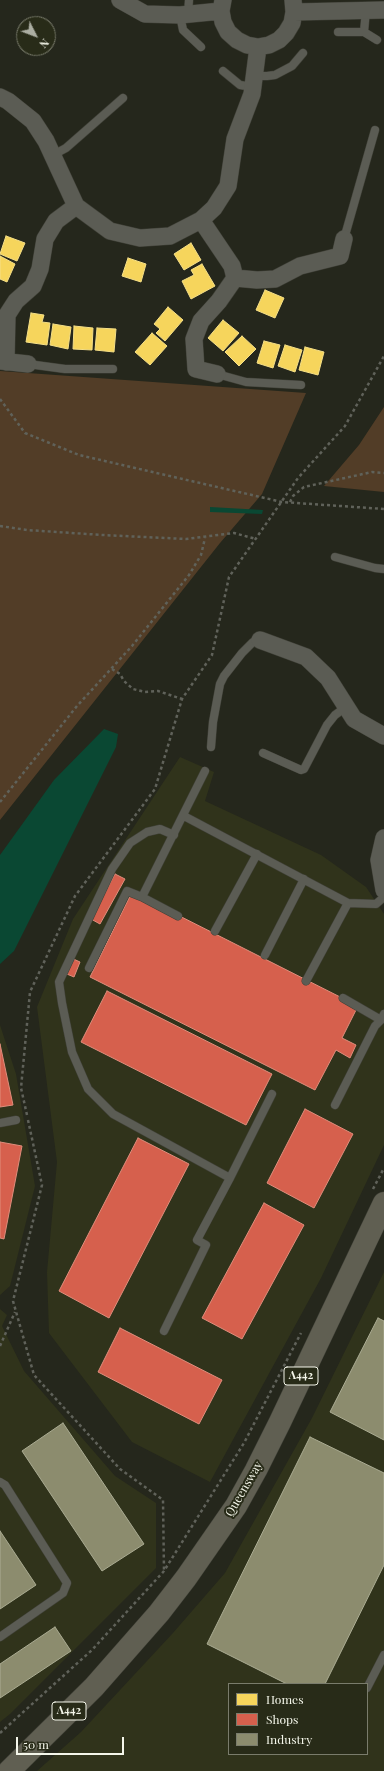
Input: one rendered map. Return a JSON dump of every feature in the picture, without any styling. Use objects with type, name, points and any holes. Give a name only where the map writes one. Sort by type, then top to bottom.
[{"type":"main road","name":"Queensway","points":[[9,1771],[94,1687],[159,1613],[194,1567],[236,1506],[280,1422],[377,1199]]},
{"type":"main road","name":"Queensway","points":[[0,1760],[45,1735]]},
{"type":"street","points":[[120,0],[145,14],[222,5],[223,22],[228,32],[237,40],[247,45],[258,47],[269,45],[286,33],[292,23],[293,6],[374,8]]},
{"type":"street","points":[[0,97],[8,101],[33,121],[46,141],[76,206],[110,232],[140,238],[170,236],[201,220],[214,208],[228,186],[235,139],[252,94],[258,47]]},
{"type":"street","points":[[28,364],[3,362],[7,315],[16,301],[33,286],[40,270],[45,239],[56,221],[76,206]]},
{"type":"street","points":[[201,220],[232,266],[235,278],[219,301],[201,320],[194,339],[196,369],[217,374]]},
{"type":"street","points":[[235,278],[257,280],[275,278],[300,266],[340,256],[344,239]]},
{"type":"street","points":[[260,640],[306,657],[328,678],[354,719],[384,736]]},
{"type":"street","points":[[384,838],[379,860],[384,890]]},
{"type":"lane","points":[[364,32],[374,8]]},
{"type":"lane","points":[[185,10],[183,30],[201,47]]},
{"type":"lane","points":[[338,32],[364,32],[377,40]]},
{"type":"lane","points":[[223,71],[240,85],[267,76],[275,75],[292,66],[303,53]]},
{"type":"lane","points":[[53,155],[66,148],[123,98]]},
{"type":"lane","points":[[344,239],[375,130]]},
{"type":"lane","points":[[28,364],[65,369],[113,369]]},
{"type":"lane","points":[[217,374],[246,382],[301,385]]},
{"type":"lane","points":[[335,557],[384,569]]},
{"type":"lane","points":[[211,747],[220,684],[224,676],[242,653],[253,642],[260,640]]},
{"type":"lane","points":[[263,753],[301,770],[304,769],[327,725],[335,715],[346,707]]},
{"type":"lane","points":[[142,897],[184,816],[205,771]]},
{"type":"lane","points":[[184,816],[348,903],[376,904],[384,897]]},
{"type":"lane","points":[[174,835],[160,829],[147,832],[130,843],[112,869],[60,982],[62,1003],[72,1052],[88,1089],[113,1114],[230,1178]]},
{"type":"lane","points":[[215,931],[256,854]]},
{"type":"lane","points":[[265,955],[304,879]]},
{"type":"lane","points":[[89,968],[127,891],[142,897],[178,916]]},
{"type":"lane","points":[[306,981],[348,903]]},
{"type":"lane","points":[[334,1105],[375,1026],[383,1017],[343,998]]},
{"type":"lane","points":[[164,1331],[206,1245],[198,1240],[272,1094]]},
{"type":"lane","points":[[0,1123],[16,1120]]},
{"type":"lane","points":[[0,1482],[5,1485],[67,1583],[63,1594],[0,1637]]},
{"type":"lane","points":[[368,1686],[384,1655]]},
{"type":"path","points":[[164,1571],[163,1500],[120,1469],[34,1375],[13,1301],[42,1185],[21,1088],[30,992],[75,896],[155,789],[182,699],[212,655],[230,577],[298,478],[346,426],[384,356]]},
{"type":"path","points":[[0,399],[26,433],[79,455],[282,502],[384,509]]},
{"type":"path","points":[[290,502],[293,496],[304,487],[372,472],[384,474]]},
{"type":"path","points":[[0,526],[27,530],[186,539],[234,534],[256,539]]},
{"type":"path","points":[[0,802],[77,706],[112,669],[189,575],[201,556],[205,538]]},
{"type":"path","points":[[112,669],[120,674],[124,681],[133,689],[145,692],[158,691],[182,699]]},
{"type":"path","points":[[377,1199],[384,1168]]},
{"type":"path","points":[[0,1346],[16,1311]]},
{"type":"path","points":[[0,1733],[92,1650],[164,1571],[244,1443],[302,1331]]},
{"type":"shaded area","points":[[0,371],[306,393],[262,494],[220,543],[0,820]]},
{"type":"shaded area","points":[[384,407],[384,492],[324,486],[359,445]]},
{"type":"shaded area","points":[[210,507],[263,510],[262,514],[210,512]]},
{"type":"shaded area","points":[[104,729],[118,734],[116,747],[14,951],[0,964],[0,855],[54,780]]},
{"type":"shaded area","points":[[180,757],[214,772],[205,801],[321,855],[366,887],[384,914],[384,1145],[321,1278],[210,1482],[132,1442],[49,1333],[47,1272],[57,1162],[37,1007],[73,919]]},
{"type":"shaded area","points":[[0,1025],[16,1074],[35,1186],[10,1286],[0,1295]]},
{"type":"shaded area","points":[[384,1272],[384,1771],[37,1771],[81,1732],[173,1633],[225,1573],[312,1418]]},
{"type":"shaded area","points":[[0,1309],[7,1315],[2,1326],[24,1371],[115,1476],[156,1503],[156,1568],[10,1714],[0,1722]]},
{"type":"building: Homes","points":[[6,236],[25,243],[17,261],[0,254]]},
{"type":"building: Homes","points":[[191,243],[201,260],[184,270],[174,254]]},
{"type":"building: Homes","points":[[0,256],[15,264],[7,282],[0,279]]},
{"type":"building: Homes","points":[[128,258],[146,264],[141,282],[122,276]]},
{"type":"building: Homes","points":[[202,264],[215,286],[191,299],[182,281],[194,275],[191,270]]},
{"type":"building: Homes","points":[[265,290],[284,298],[275,318],[256,310]]},
{"type":"building: Homes","points":[[168,307],[183,320],[165,341],[156,333],[160,329],[154,324]]},
{"type":"building: Homes","points":[[31,313],[44,315],[42,322],[50,323],[47,345],[26,342]]},
{"type":"building: Homes","points":[[223,320],[239,333],[223,351],[208,338]]},
{"type":"building: Homes","points":[[53,324],[71,327],[68,349],[50,345]]},
{"type":"building: Homes","points":[[74,326],[93,328],[92,350],[73,349]]},
{"type":"building: Homes","points":[[97,328],[116,329],[114,352],[95,350]]},
{"type":"building: Homes","points":[[152,333],[167,346],[150,365],[135,352]]},
{"type":"building: Homes","points":[[242,336],[256,349],[239,366],[225,352]]},
{"type":"building: Homes","points":[[264,341],[280,345],[273,368],[257,363]]},
{"type":"building: Homes","points":[[285,345],[302,350],[295,372],[278,366]]},
{"type":"building: Homes","points":[[305,347],[324,352],[318,375],[299,370]]},
{"type":"building: Shops","points":[[115,874],[125,879],[100,924],[91,919]]},
{"type":"building: Shops","points":[[132,892],[358,1006],[342,1038],[356,1045],[350,1058],[336,1050],[315,1090],[90,977]]},
{"type":"building: Shops","points":[[69,957],[80,962],[74,977],[62,972]]},
{"type":"building: Shops","points":[[107,991],[272,1074],[246,1125],[81,1042]]},
{"type":"building: Shops","points":[[0,1044],[13,1105],[0,1107]]},
{"type":"building: Shops","points":[[305,1109],[353,1134],[314,1208],[267,1183]]},
{"type":"building: Shops","points":[[138,1138],[189,1164],[109,1318],[59,1291]]},
{"type":"building: Shops","points":[[0,1142],[22,1146],[4,1239],[0,1238]]},
{"type":"building: Shops","points":[[264,1203],[304,1225],[242,1339],[202,1318]]},
{"type":"building: Shops","points":[[120,1328],[222,1380],[199,1424],[98,1372]]},
{"type":"building: Industry","points":[[378,1318],[384,1321],[384,1440],[330,1412]]},
{"type":"building: Industry","points":[[63,1423],[144,1544],[102,1571],[22,1451]]},
{"type":"building: Industry","points":[[310,1437],[384,1473],[384,1565],[325,1683],[285,1683],[207,1644]]},
{"type":"building: Industry","points":[[0,1531],[36,1585],[0,1609]]},
{"type":"building: Industry","points":[[55,1627],[71,1651],[0,1698],[0,1664]]}]
